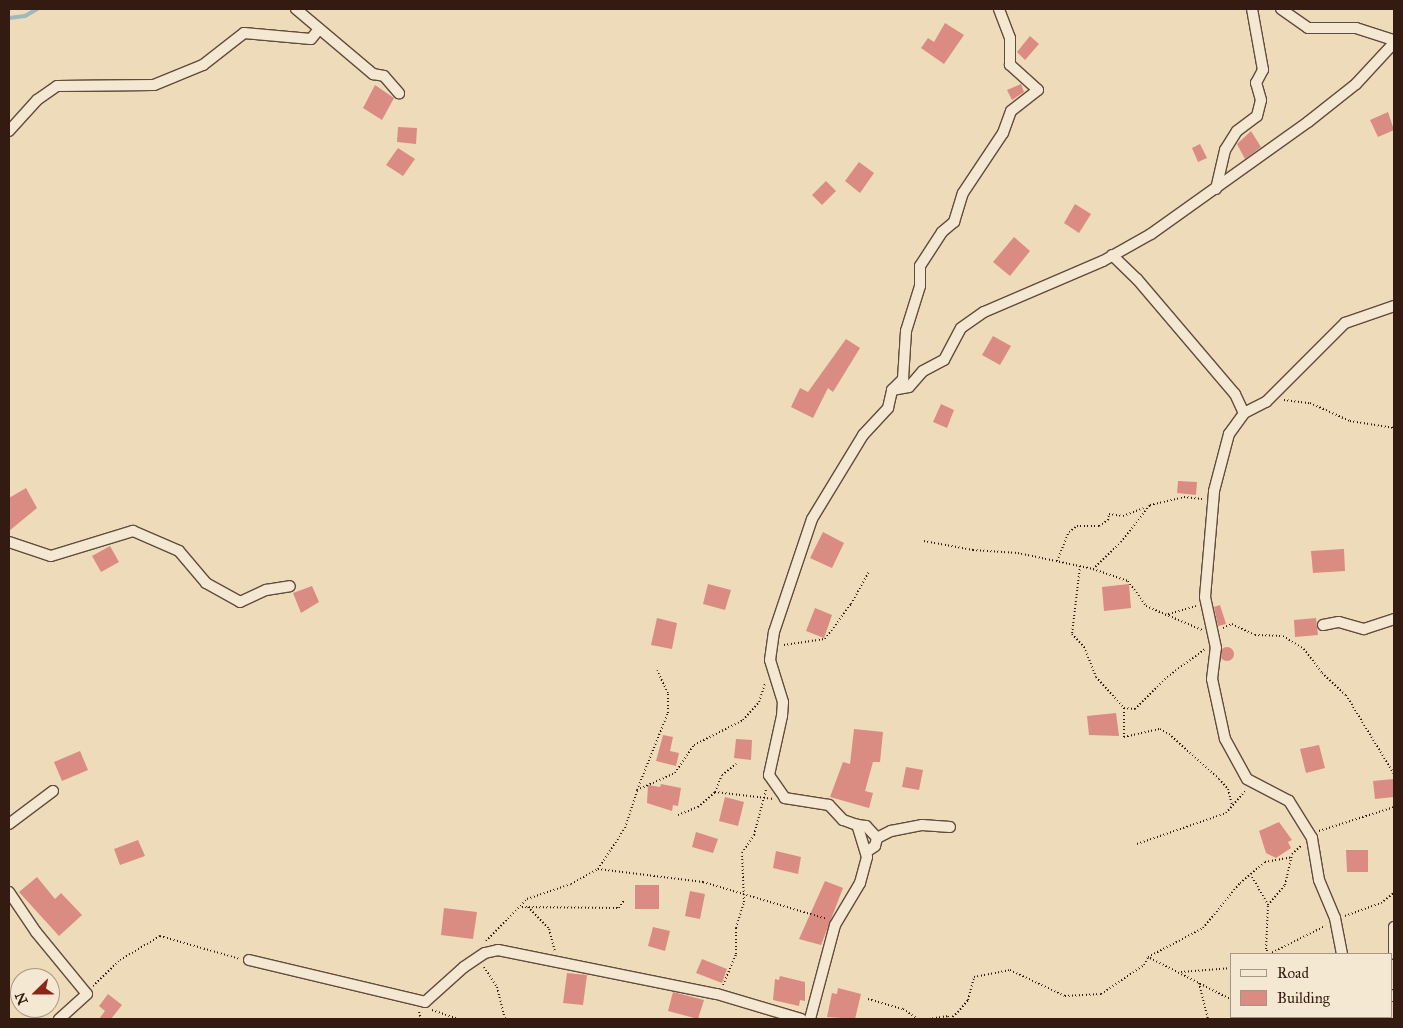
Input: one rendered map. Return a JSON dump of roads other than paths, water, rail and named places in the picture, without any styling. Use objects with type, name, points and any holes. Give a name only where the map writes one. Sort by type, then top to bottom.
[{"type":"street","points":[[296,9],[374,74],[384,76],[399,93]]},
{"type":"street","points":[[877,838],[866,826],[843,820],[829,805],[783,796],[769,775],[783,702],[770,660],[774,632],[812,519],[863,435],[888,408],[892,390],[903,379],[906,331],[920,286],[920,266],[942,232],[954,222],[963,193],[1003,133],[1012,111],[1038,90],[1010,66],[1010,38],[999,9]]},
{"type":"street","points":[[1215,190],[1225,150],[1237,131],[1257,116],[1260,100],[1256,83],[1262,70],[1252,9]]},
{"type":"street","points":[[892,390],[909,387],[923,371],[944,360],[961,328],[984,312],[1112,255],[1215,190],[1349,89],[1394,41],[1356,28],[1308,28],[1281,9]]},
{"type":"street","points":[[9,131],[37,100],[57,86],[154,85],[203,64],[244,33],[311,39],[319,29]]},
{"type":"street","points":[[1112,255],[1235,394],[1244,413]]},
{"type":"street","points":[[1342,953],[1336,918],[1319,880],[1312,838],[1288,801],[1254,782],[1237,763],[1225,738],[1212,679],[1214,636],[1207,606],[1213,499],[1229,434],[1244,413],[1266,402],[1345,323],[1394,306]]},
{"type":"street","points":[[9,542],[51,556],[134,531],[178,550],[206,583],[240,602],[266,590],[290,586]]},
{"type":"street","points":[[1323,625],[1339,622],[1364,629],[1394,620]]},
{"type":"street","points":[[9,824],[54,791]]},
{"type":"street","points":[[810,1019],[835,925],[860,883],[866,852],[857,825]]},
{"type":"street","points":[[866,852],[875,846],[877,838],[891,831],[922,825],[950,827]]},
{"type":"street","points":[[9,892],[36,932],[87,994],[58,1019]]},
{"type":"street","points":[[1394,927],[1394,954]]},
{"type":"street","points":[[249,960],[425,1002],[485,953],[498,950],[556,959],[721,995],[801,1019]]},
{"type":"waterway","points":[[9,18],[25,16],[37,9]]}]
